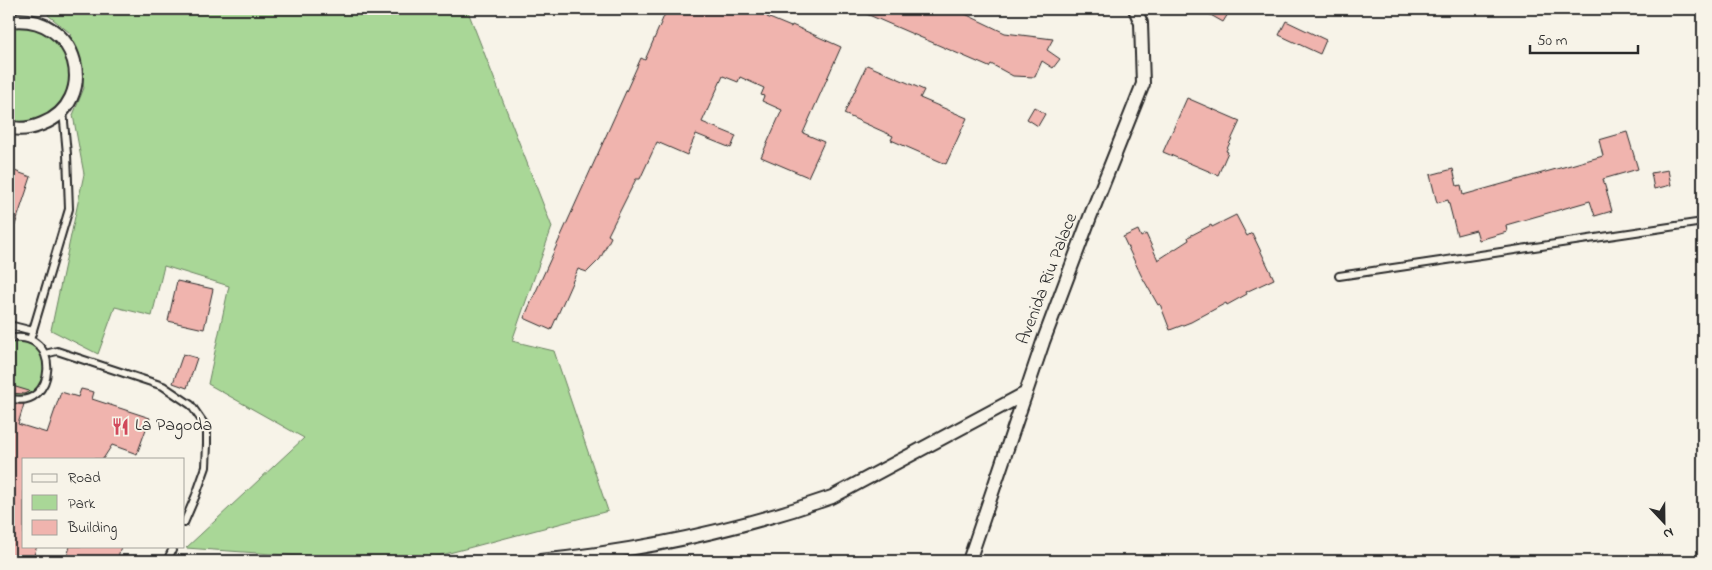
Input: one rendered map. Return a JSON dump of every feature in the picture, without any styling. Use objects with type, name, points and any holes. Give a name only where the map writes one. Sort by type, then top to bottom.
[{"type":"street","points":[[36,22],[40,9]]},
{"type":"street","name":"Avenida Riu Palace","points":[[969,561],[1043,342],[1143,84],[1141,23],[1135,9]]},
{"type":"street","points":[[9,22],[22,20],[36,22],[50,28],[62,38],[71,51],[76,66],[76,81],[72,96],[63,109],[49,121],[32,128],[14,129],[9,127]]},
{"type":"street","points":[[540,561],[588,559],[733,528],[832,497],[1026,393]]},
{"type":"lane","points":[[30,340],[69,210],[63,109]]},
{"type":"lane","points":[[1339,276],[1703,222]]},
{"type":"lane","points":[[9,325],[33,331]]},
{"type":"lane","points":[[9,339],[21,338],[30,340],[39,346],[45,354],[48,363],[48,373],[40,390],[22,399],[9,398]]},
{"type":"lane","points":[[45,354],[57,351],[164,386],[191,405],[207,428],[206,467],[185,521]]},
{"type":"lane","points":[[167,561],[173,548]]},
{"type":"green space","points":[[50,9],[467,9],[552,227],[512,341],[554,351],[608,511],[419,561],[372,561],[186,548],[304,438],[208,384],[229,286],[164,266],[152,316],[115,307],[98,354],[51,330],[84,174],[73,115],[84,88],[70,33],[48,15]]},
{"type":"green space","points":[[23,20],[62,38],[76,81],[49,121],[9,127],[9,21]]},
{"type":"green space","points":[[21,338],[39,346],[48,373],[31,396],[9,398],[9,339]]},
{"type":"building","points":[[667,9],[757,9],[768,14],[767,17],[791,27],[792,25],[841,47],[803,133],[824,142],[808,177],[761,157],[782,110],[762,101],[764,96],[761,95],[764,88],[740,77],[738,82],[723,76],[702,122],[736,136],[731,148],[696,134],[687,155],[657,142],[640,179],[636,179],[608,235],[611,237],[600,259],[587,272],[578,269],[551,330],[524,318],[641,58],[645,60]]},
{"type":"building","points":[[855,9],[962,9],[961,12],[1005,33],[1053,39],[1047,50],[1060,59],[1053,68],[1042,61],[1035,77],[1013,76],[991,64],[989,67]]},
{"type":"building","points":[[1200,9],[1231,9],[1223,22]]},
{"type":"building","points":[[1286,21],[1326,40],[1320,54],[1279,35]]},
{"type":"building","points":[[867,65],[924,90],[920,98],[967,118],[946,164],[891,140],[893,136],[844,114]]},
{"type":"building","points":[[1187,98],[1240,121],[1226,151],[1228,152],[1218,175],[1163,152]]},
{"type":"building","points":[[1034,107],[1045,114],[1038,126],[1027,119]]},
{"type":"building","points":[[1627,132],[1638,169],[1603,179],[1612,211],[1595,216],[1590,201],[1506,225],[1507,232],[1479,240],[1476,230],[1457,235],[1448,200],[1437,203],[1430,175],[1453,169],[1457,186],[1461,185],[1463,195],[1603,156],[1599,140]]},
{"type":"building","points":[[9,169],[31,177],[11,237],[9,236]]},
{"type":"building","points":[[1668,170],[1671,185],[1654,189],[1651,173]]},
{"type":"building","points":[[1236,215],[1247,236],[1252,233],[1274,279],[1246,292],[1247,294],[1227,305],[1226,303],[1191,322],[1170,330],[1160,304],[1158,305],[1141,275],[1123,237],[1138,230],[1141,237],[1146,234],[1158,260],[1189,240],[1188,237]]},
{"type":"building","points":[[177,281],[213,289],[204,329],[168,321]]},
{"type":"building","points":[[183,354],[197,358],[187,388],[173,383]]},
{"type":"building","points":[[9,385],[29,391],[24,394],[9,393]]},
{"type":"building","points":[[81,389],[94,392],[92,399],[150,418],[137,454],[112,445],[104,458],[22,458],[22,548],[36,548],[32,561],[9,561],[9,403],[24,404],[18,424],[47,433],[61,392],[78,397]]},
{"type":"building","points":[[69,548],[120,548],[117,561],[66,561]]},
{"type":"place","name":"La Pagoda","points":[[121,426]]}]
